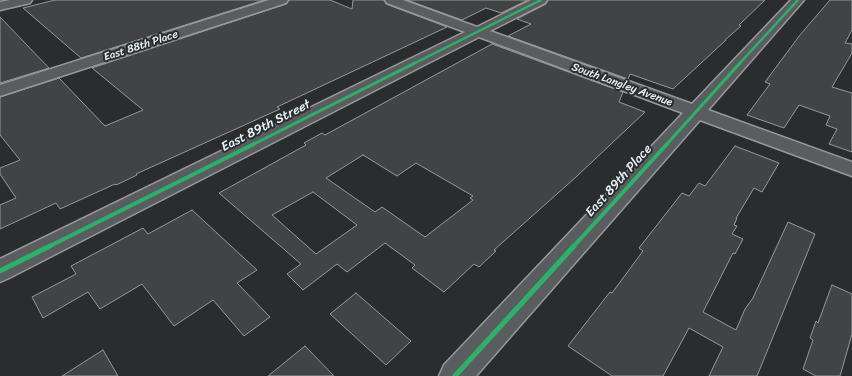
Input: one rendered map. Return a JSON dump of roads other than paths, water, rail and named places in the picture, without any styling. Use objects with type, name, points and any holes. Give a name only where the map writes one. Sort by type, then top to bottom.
[{"type":"street","points":[[0,6],[26,0]]},
{"type":"street","name":"East 88th Place","points":[[0,91],[282,0]]},
{"type":"street","name":"South Langley Avenue","points":[[391,0],[852,169]]},
{"type":"street","name":"East 89th Street","points":[[0,271],[541,0]]},
{"type":"street","name":"East 89th Place","points":[[455,376],[798,0]]}]
